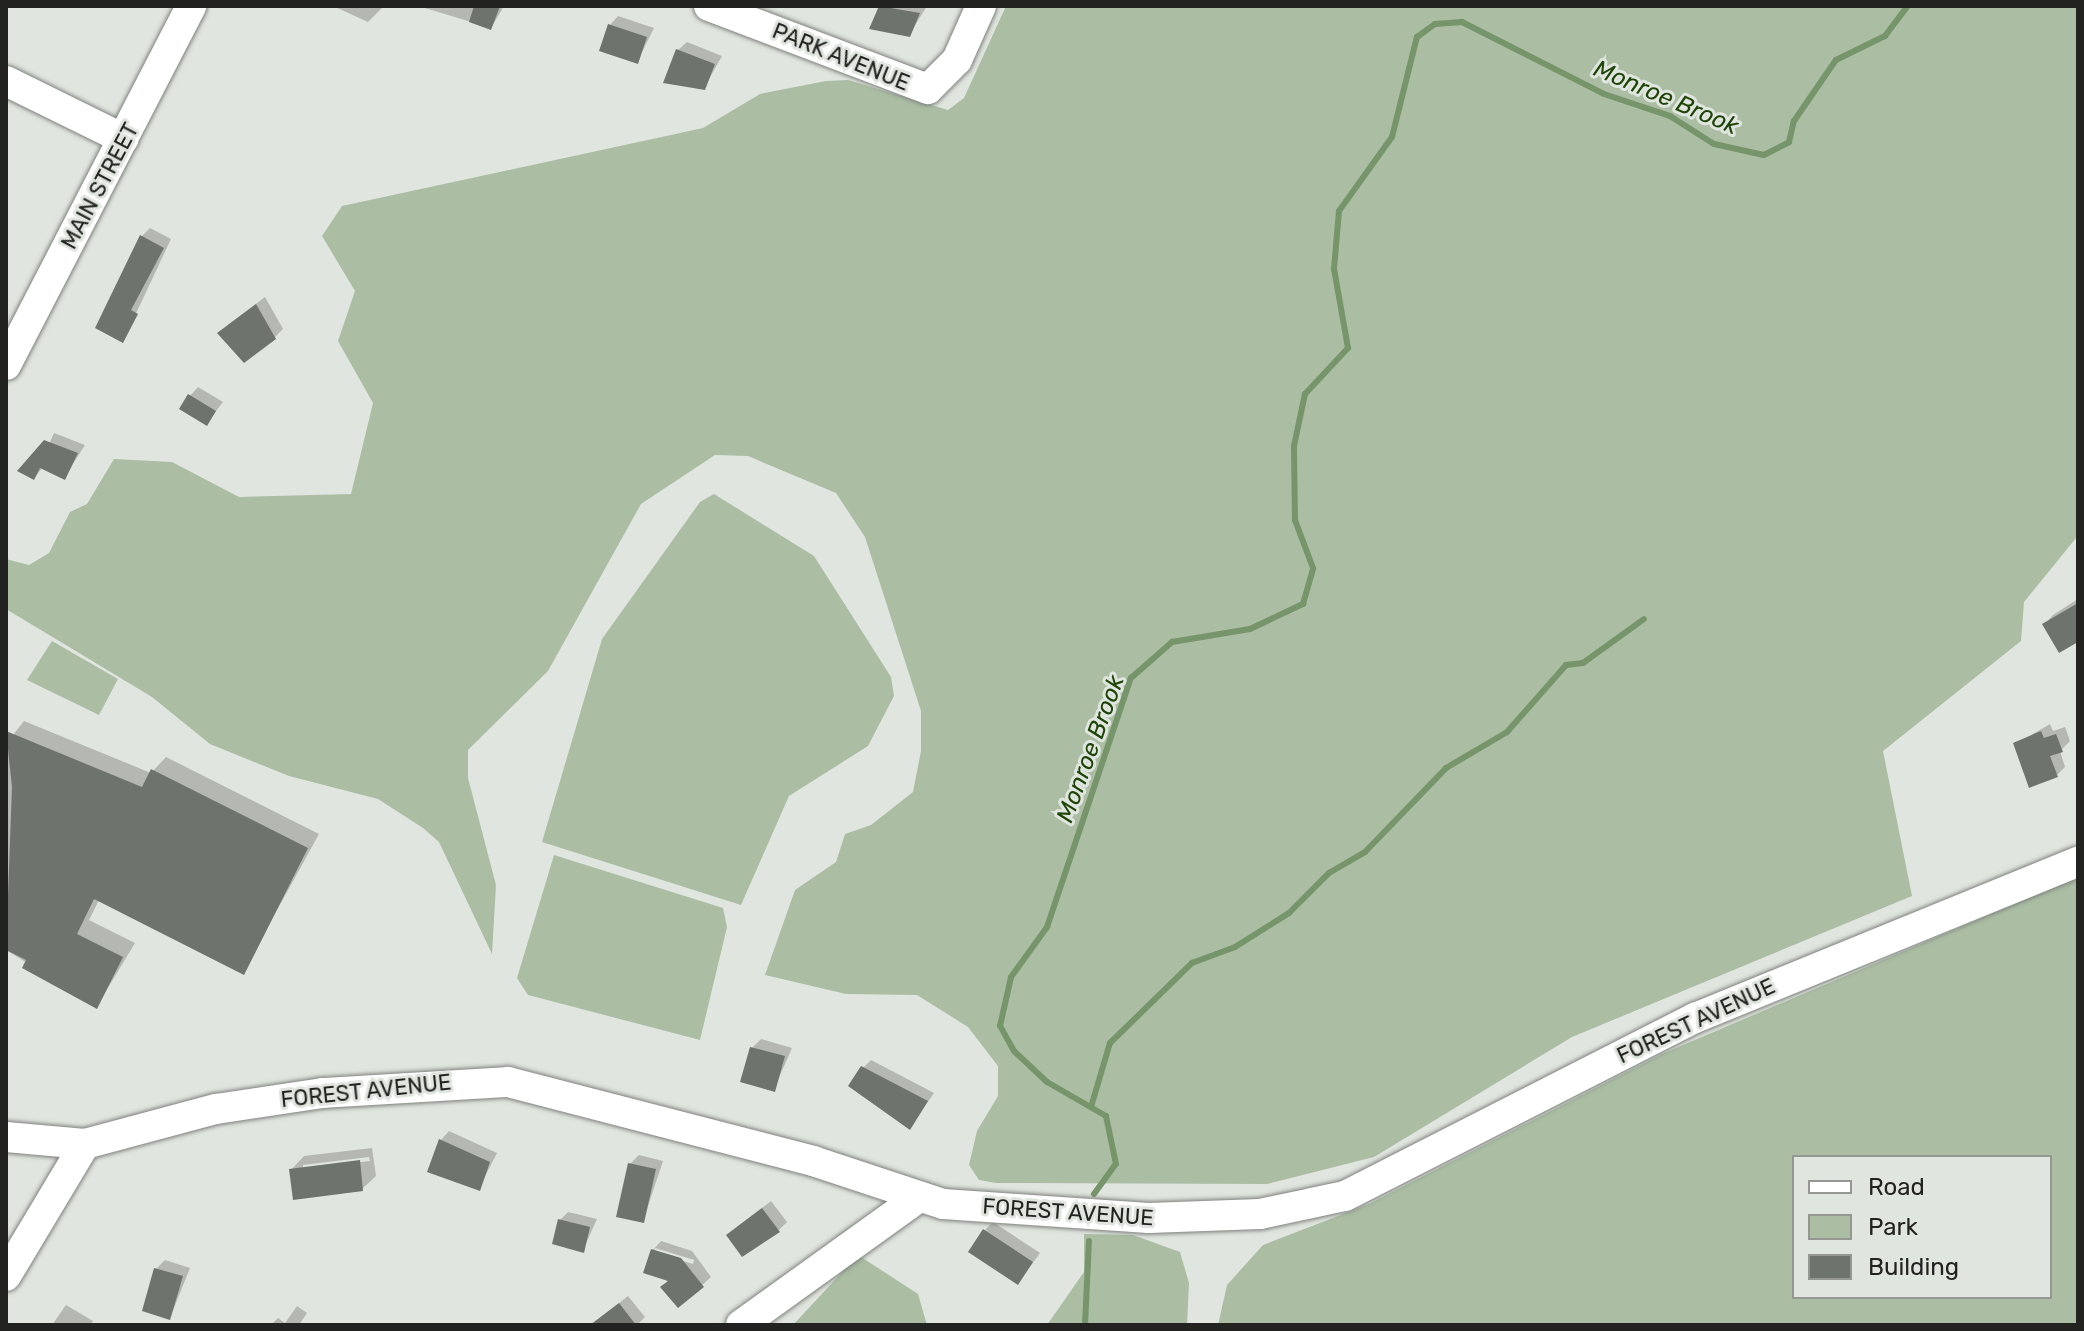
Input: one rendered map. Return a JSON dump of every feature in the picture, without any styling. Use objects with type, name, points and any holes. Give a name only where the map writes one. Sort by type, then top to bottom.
[{"type":"street","name":"MAIN STREET","points":[[6,365],[191,6]]},
{"type":"street","name":"PARK AVENUE","points":[[709,6],[928,89],[957,60],[981,6]]},
{"type":"street","points":[[6,81],[124,139]]},
{"type":"street","name":"FOREST AVENUE","points":[[6,1137],[85,1144],[216,1109],[323,1093],[508,1082],[813,1161],[918,1198],[1202,1219],[1345,1196],[1695,1018],[2078,862]]},
{"type":"street","points":[[6,1276],[85,1144]]},
{"type":"street","points":[[741,1325],[918,1198]]},
{"type":"green space","points":[[1006,6],[2078,6],[2076,538],[2024,602],[2021,641],[1883,751],[1912,896],[1572,1037],[1374,1157],[1267,1184],[996,1183],[979,1180],[969,1165],[977,1131],[998,1096],[998,1066],[968,1027],[917,995],[846,994],[765,975],[795,890],[836,862],[845,834],[871,825],[913,792],[921,751],[921,711],[865,537],[836,493],[748,456],[715,455],[641,504],[548,671],[468,750],[468,778],[496,885],[492,954],[439,842],[423,828],[378,799],[289,776],[210,744],[152,697],[6,609],[6,559],[29,565],[49,553],[70,512],[87,504],[114,459],[172,462],[239,497],[351,494],[373,403],[338,341],[355,291],[322,236],[342,206],[703,128],[760,94],[826,81],[848,80],[948,110],[964,98]]},
{"type":"green space","points":[[714,494],[814,556],[891,677],[894,696],[868,746],[789,796],[741,905],[542,842],[602,639],[700,502]]},
{"type":"green space","points":[[52,641],[118,679],[99,715],[27,680]]},
{"type":"green space","points":[[554,855],[723,908],[727,927],[700,1040],[528,995],[517,978]]},
{"type":"green space","points":[[2078,877],[2078,1325],[1218,1325],[1227,1285],[1263,1245],[1369,1204],[1662,1054]]},
{"type":"green space","points":[[1084,1234],[1133,1235],[1180,1252],[1189,1283],[1187,1325],[1047,1325],[1084,1272]]},
{"type":"green space","points":[[858,1255],[918,1294],[927,1325],[793,1325]]},
{"type":"building","points":[[474,6],[500,6],[491,30],[469,22]]},
{"type":"building","points":[[879,6],[920,13],[910,37],[869,29]]},
{"type":"building","points":[[608,24],[647,37],[638,64],[599,51]]},
{"type":"building","points":[[676,49],[715,64],[705,90],[663,83]]},
{"type":"building","points":[[140,235],[164,248],[131,310],[138,314],[123,343],[95,328]]},
{"type":"building","points":[[256,304],[276,339],[244,363],[217,333]]},
{"type":"building","points":[[188,394],[216,411],[207,426],[179,409]]},
{"type":"building","points":[[44,440],[78,453],[65,480],[40,468],[34,480],[17,471]]},
{"type":"building","points":[[2078,603],[2078,642],[2059,653],[2042,624]]},
{"type":"building","points":[[6,731],[142,787],[151,769],[308,848],[244,975],[94,899],[77,934],[123,957],[97,1009],[22,968],[26,960],[6,950],[12,787]]},
{"type":"building","points":[[2041,731],[2044,738],[2056,734],[2063,752],[2050,756],[2058,777],[2029,788],[2013,743]]},
{"type":"building","points":[[750,1047],[785,1056],[775,1092],[740,1082]]},
{"type":"building","points":[[861,1066],[928,1101],[910,1130],[848,1086]]},
{"type":"building","points":[[439,1139],[490,1162],[480,1191],[427,1172]]},
{"type":"building","points":[[360,1160],[363,1191],[293,1200],[289,1169]]},
{"type":"building","points":[[628,1163],[656,1169],[644,1223],[616,1217]]},
{"type":"building","points":[[762,1208],[780,1232],[742,1257],[726,1235]]},
{"type":"building","points":[[558,1219],[590,1227],[584,1253],[552,1244]]},
{"type":"building","points":[[983,1229],[1033,1262],[1018,1285],[968,1252]]},
{"type":"building","points":[[651,1249],[681,1258],[704,1287],[678,1308],[660,1287],[668,1281],[643,1273]]},
{"type":"building","points":[[154,1268],[183,1276],[170,1320],[142,1311]]},
{"type":"building","points":[[619,1303],[636,1325],[590,1325]]},
{"type":"waterway","name":"Monroe Brook","points":[[1094,1194],[1116,1164],[1106,1116],[1047,1082],[1014,1051],[1000,1026],[1011,977],[1047,927],[1131,678],[1172,642],[1250,629],[1303,604],[1313,568],[1295,520],[1294,446],[1305,394],[1348,348],[1334,269],[1339,211],[1392,137],[1417,37],[1435,24],[1462,22],[1604,94],[1670,116],[1714,144],[1764,155],[1789,142],[1794,121],[1836,60],[1885,36],[1908,6]]},
{"type":"waterway","points":[[1091,1107],[1110,1043],[1192,963],[1235,947],[1289,913],[1329,873],[1365,852],[1446,768],[1507,732],[1566,665],[1583,663],[1644,619]]},
{"type":"waterway","name":"Monroe Brook","points":[[1085,1325],[1089,1241]]}]
